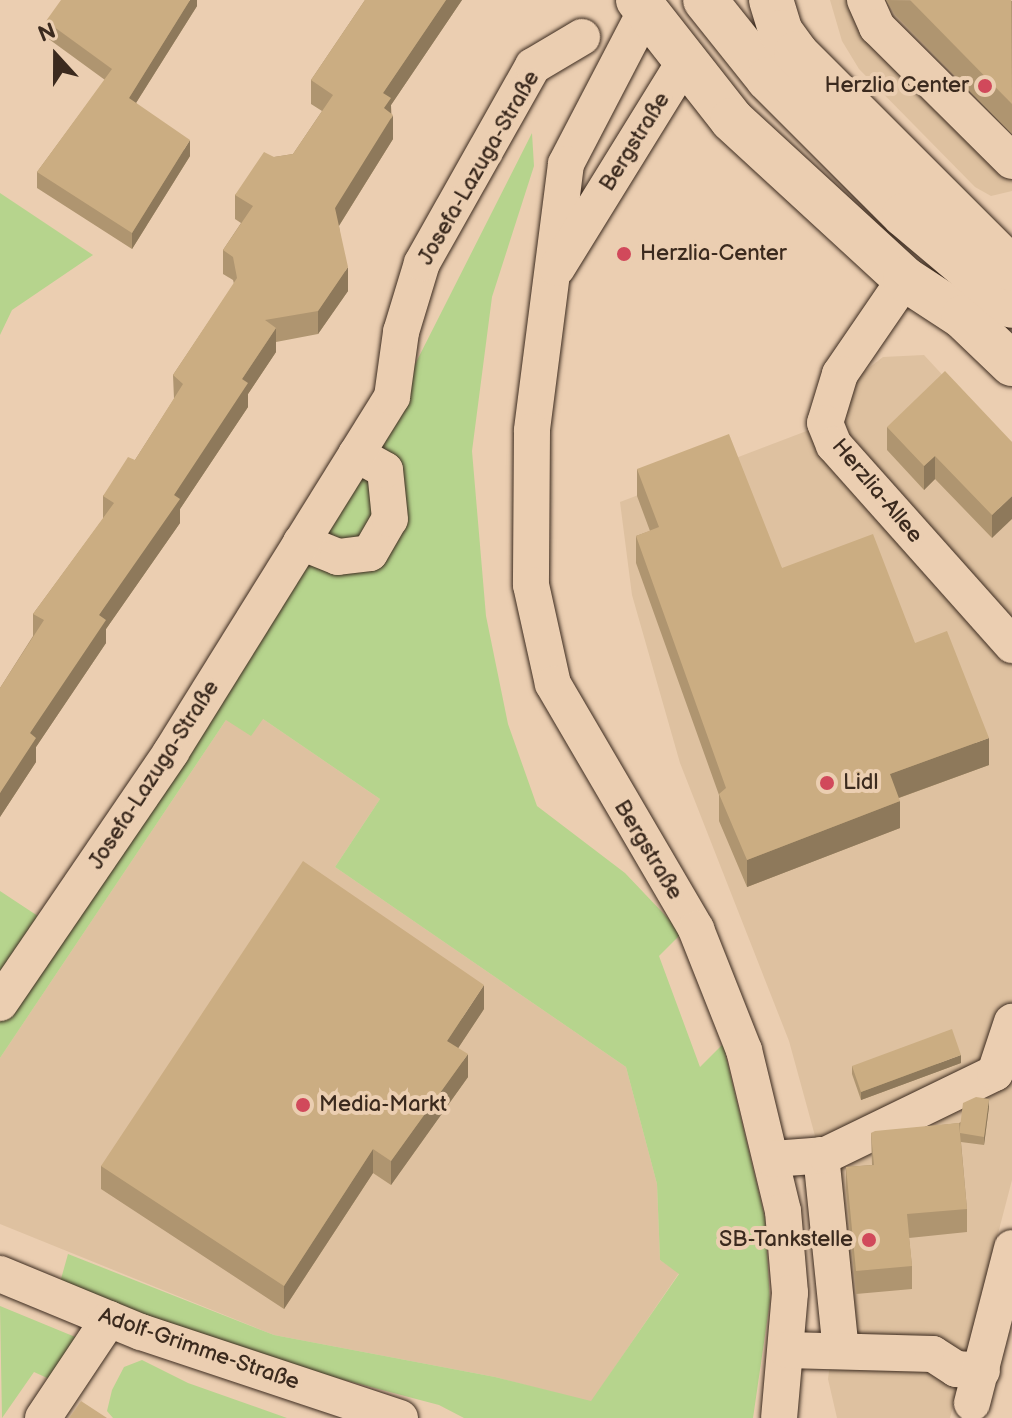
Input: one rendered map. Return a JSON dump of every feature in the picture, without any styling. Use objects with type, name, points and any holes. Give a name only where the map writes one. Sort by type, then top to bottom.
[{"type":"main road","points":[[771,0],[781,32],[796,53],[993,255],[1012,306]]},
{"type":"main road","points":[[645,4],[732,120],[905,279],[963,317],[1012,364]]},
{"type":"main road","points":[[713,4],[778,90],[904,215],[993,255]]},
{"type":"main road","name":"Bergstraße","points":[[685,61],[713,4]]},
{"type":"street","points":[[865,0],[877,27],[1012,161]]},
{"type":"street","name":"Bergstraße","points":[[645,4],[566,164],[548,283],[532,431],[531,585],[553,684],[696,929],[744,1050],[773,1159],[789,1279],[787,1350],[779,1418]]},
{"type":"street","name":"Josefa-Lazuga-Straße","points":[[0,1003],[171,752],[392,397],[401,332],[422,263],[533,66],[582,37]]},
{"type":"street","name":"Bergstraße","points":[[548,283],[685,61]]},
{"type":"street","name":"Herzlia-Allee","points":[[905,279],[840,374],[825,423],[834,445],[1012,645]]},
{"type":"street","points":[[301,542],[338,557],[370,553],[390,519],[385,470],[356,454]]},
{"type":"street","points":[[773,1159],[821,1155],[995,1073],[1012,1022]]},
{"type":"street","points":[[821,1155],[841,1351]]},
{"type":"street","points":[[787,1350],[933,1354],[977,1387],[1012,1248]]},
{"type":"street","name":"Adolf-Grimme-Straße","points":[[0,1274],[109,1319],[400,1418]]},
{"type":"street","points":[[43,1418],[109,1319]]},
{"type":"shaded area","points":[[830,0],[1012,0],[1012,191],[991,196],[975,187],[859,69],[842,41]]},
{"type":"shaded area","points":[[924,355],[1012,450],[1012,1180],[950,1418],[837,1418],[828,1379],[837,1311],[826,1176],[789,1041],[680,763],[632,595],[620,502],[825,424],[829,399],[883,357]]},
{"type":"shaded area","points":[[263,719],[380,799],[335,867],[626,1067],[657,1184],[660,1260],[679,1273],[591,1402],[495,1377],[274,1335],[0,1224],[0,1058],[226,720]]},
{"type":"green space","points":[[532,133],[534,166],[492,297],[472,451],[486,616],[508,724],[537,806],[625,873],[682,933],[659,956],[700,1067],[723,1044],[765,1218],[770,1301],[753,1418],[464,1418],[439,1405],[253,1356],[59,1286],[68,1254],[274,1335],[495,1377],[591,1401],[679,1274],[660,1260],[657,1184],[626,1067],[335,867],[380,799],[263,719],[251,736],[226,720],[0,1058],[0,891],[53,926],[397,400]]},
{"type":"green space","points":[[0,193],[93,255],[12,310],[0,335]]},
{"type":"green space","points":[[0,1306],[85,1341],[56,1382],[34,1372],[2,1418]]},
{"type":"green space","points":[[142,1360],[188,1383],[287,1418],[113,1418],[107,1411],[112,1390],[124,1367]]},
{"type":"building","points":[[61,0],[190,0],[129,98],[190,140],[132,233],[37,172],[112,69],[46,21]]},
{"type":"building","points":[[365,0],[446,0],[383,93],[391,98],[384,108],[393,115],[335,208],[348,267],[318,311],[265,320],[276,328],[242,379],[248,383],[174,495],[180,499],[99,615],[106,620],[30,733],[36,738],[0,793],[0,688],[44,620],[33,614],[114,503],[103,496],[128,457],[135,460],[183,384],[173,375],[237,278],[233,257],[223,250],[253,206],[235,195],[264,152],[274,157],[293,154],[333,95],[311,80]]},
{"type":"building","points":[[910,0],[1011,0],[1012,104]]},
{"type":"building","points":[[945,371],[1012,442],[1012,496],[992,515],[935,456],[924,466],[887,427]]},
{"type":"building","points":[[729,434],[782,568],[873,534],[915,643],[947,631],[989,738],[890,774],[900,801],[747,860],[719,794],[726,788],[636,536],[659,527],[637,469]]},
{"type":"building","name":"Media-Markt","points":[[303,861],[484,985],[447,1041],[468,1054],[391,1161],[373,1149],[284,1286],[101,1166]]},
{"type":"building","points":[[952,1029],[961,1055],[861,1092],[852,1066]]},
{"type":"building","points":[[976,1097],[989,1099],[984,1137],[960,1133],[963,1103]]},
{"type":"building","points":[[959,1123],[967,1209],[907,1214],[912,1266],[856,1271],[846,1167],[874,1165],[871,1133],[875,1131]]},
{"type":"building","points":[[81,1401],[107,1418],[69,1418]]},
{"type":"place","name":"Herzlia Center","points":[[985,86]]},
{"type":"place","name":"Herzlia-Center","points":[[624,254]]},
{"type":"place","name":"Lidl","points":[[827,783]]},
{"type":"place","name":"Media-Markt","points":[[303,1105]]},
{"type":"place","name":"SB-Tankstelle","points":[[869,1240]]}]
